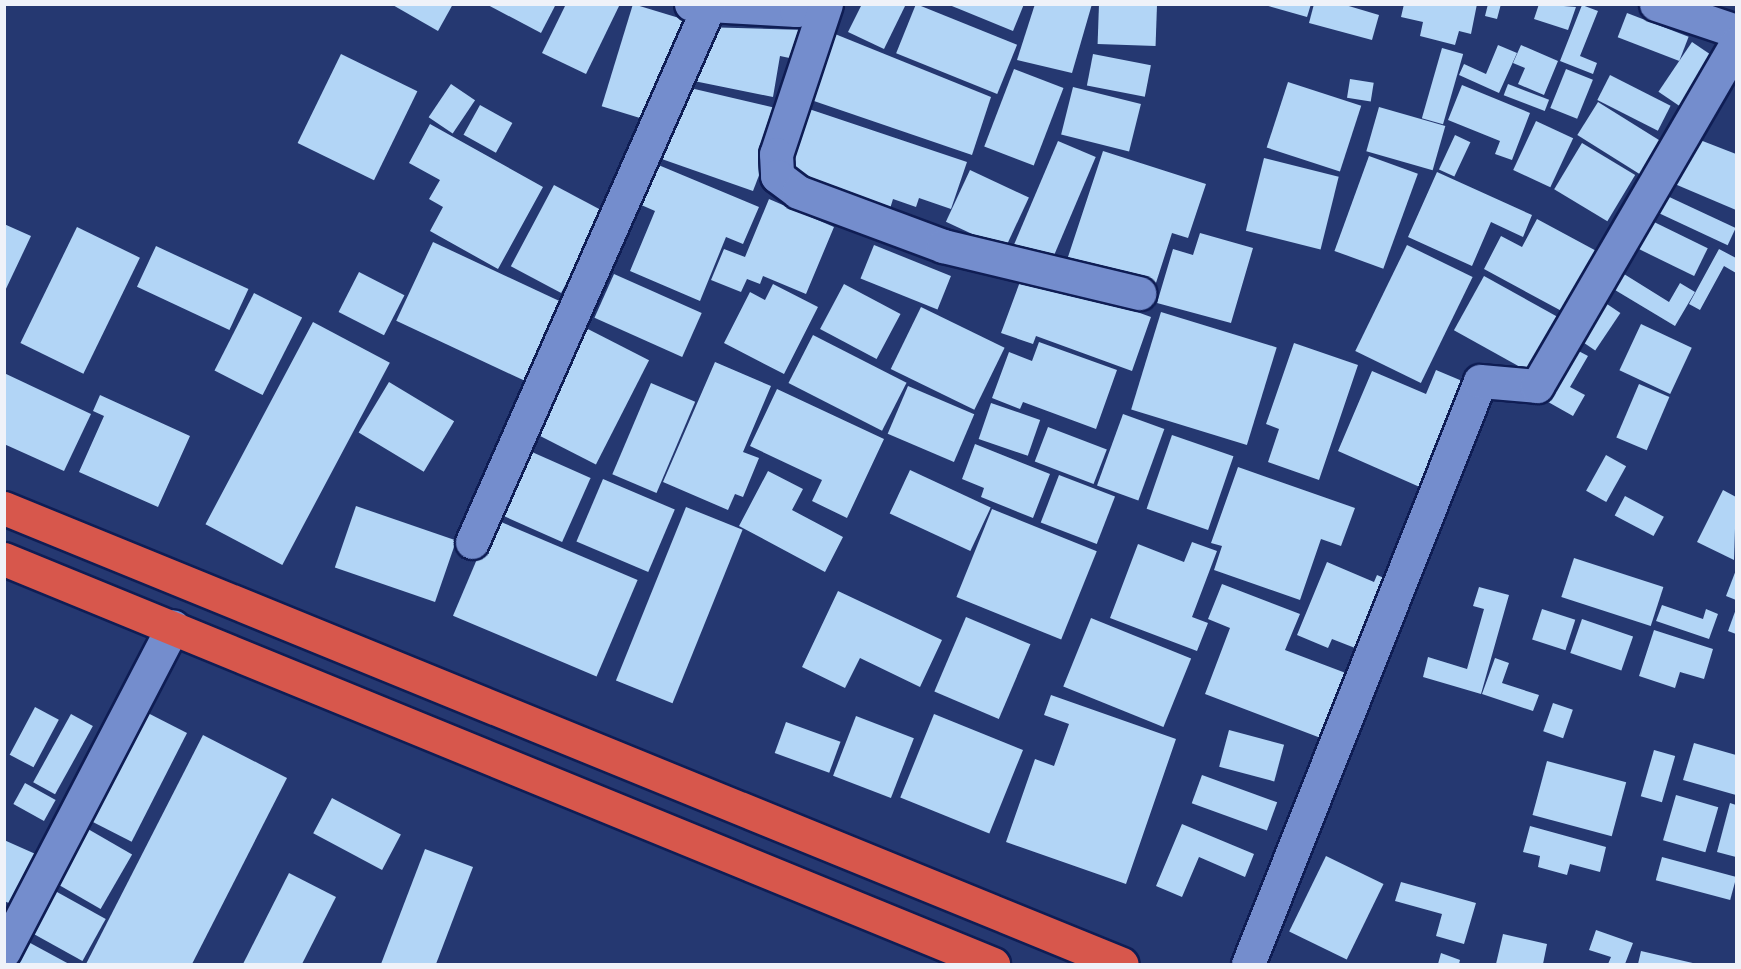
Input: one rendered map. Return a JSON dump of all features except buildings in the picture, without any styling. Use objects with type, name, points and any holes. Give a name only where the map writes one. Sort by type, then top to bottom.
[{"type":"highway","points":[[4,508],[1122,964]]},
{"type":"highway","points":[[4,559],[173,626],[993,964]]},
{"type":"street","points":[[472,542],[700,6],[796,10],[808,4]]},
{"type":"street","points":[[826,4],[776,154],[777,176],[798,192],[943,246],[1139,293]]},
{"type":"street","points":[[1656,4],[1737,31]]},
{"type":"street","points":[[1248,964],[1480,381],[1538,386],[1737,44]]},
{"type":"street","points":[[4,951],[173,626]]}]
